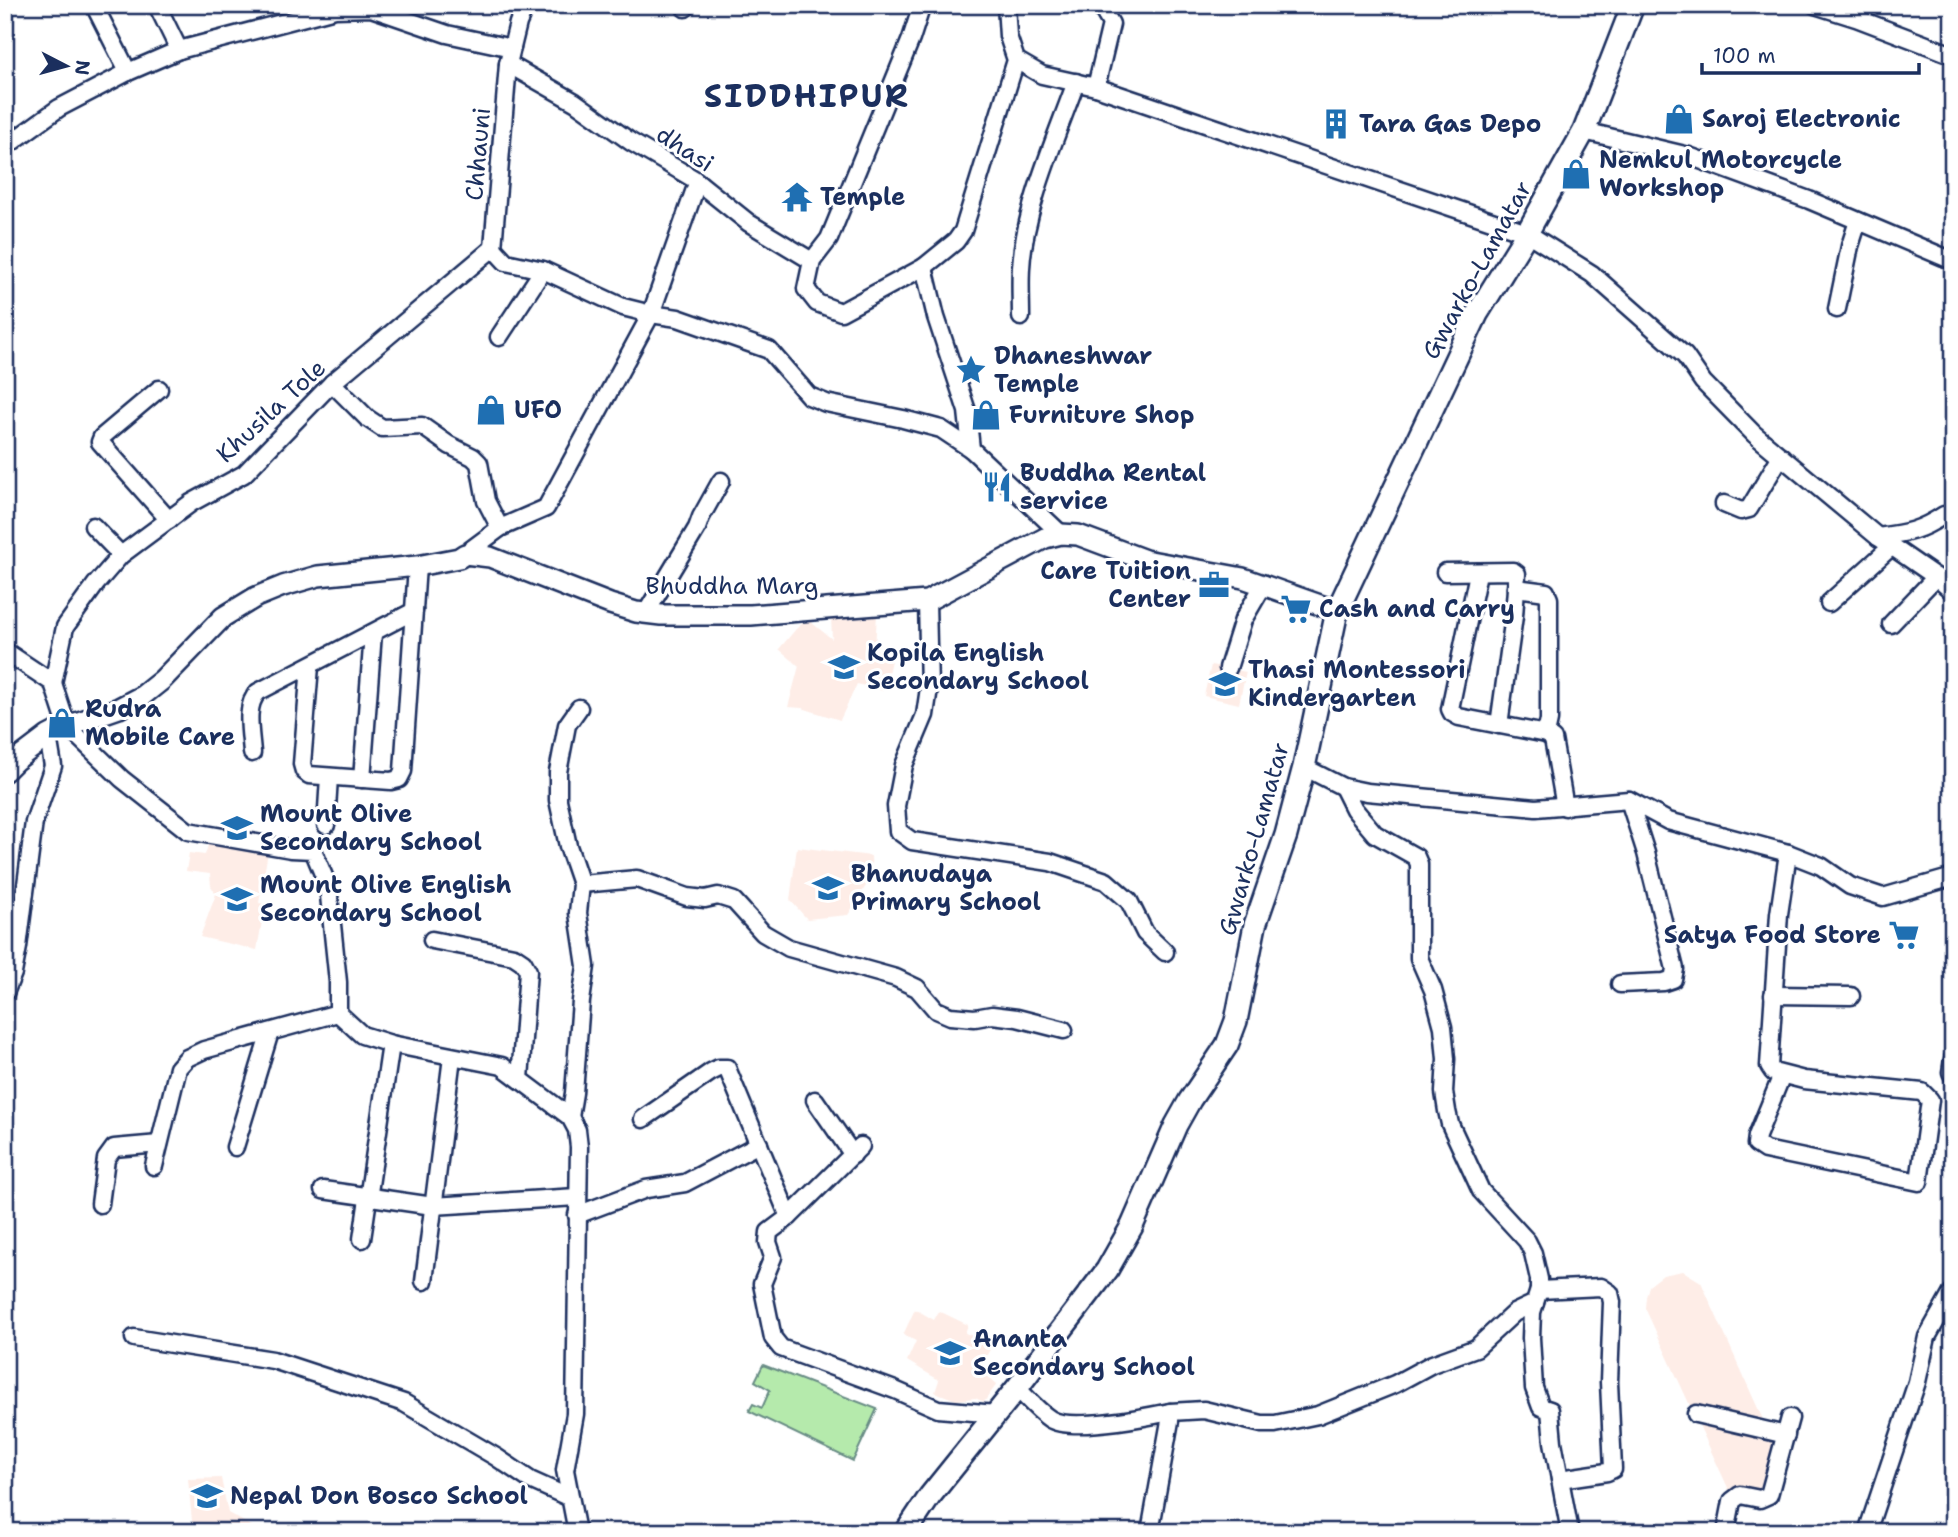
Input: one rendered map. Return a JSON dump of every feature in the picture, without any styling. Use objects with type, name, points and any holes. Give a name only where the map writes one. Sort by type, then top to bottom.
[{"type":"main road","name":"Gwarko-Lamatar","points":[[906,1532],[930,1496],[1107,1270],[1121,1248],[1176,1125],[1227,1045],[1236,1021],[1255,925],[1286,835],[1304,767],[1337,611],[1477,314],[1527,233],[1584,131],[1633,5]]},
{"type":"street","points":[[94,5],[128,72]]},
{"type":"street","points":[[157,5],[179,50]]},
{"type":"street","name":"Chhauni","points":[[493,248],[508,64],[518,23],[526,5]]},
{"type":"street","points":[[922,5],[911,39],[829,239],[812,261],[806,289],[817,303],[841,312],[924,267],[963,232],[1016,60],[1008,36],[1006,5]]},
{"type":"street","points":[[1096,87],[1111,24],[1100,5]]},
{"type":"street","points":[[1815,5],[1953,55]]},
{"type":"street","points":[[5,147],[59,108],[128,72],[179,50],[335,9],[371,8],[447,34],[512,48]]},
{"type":"street","points":[[1016,60],[1042,75],[1096,87],[1527,233],[1602,282],[1685,356],[1703,382],[1754,434],[1878,537],[1953,592]]},
{"type":"street","name":"dhasi","points":[[508,64],[533,77],[700,184],[749,223],[812,261]]},
{"type":"street","points":[[1021,317],[1021,267],[1025,238],[1033,204],[1076,82]]},
{"type":"street","points":[[1584,131],[1689,156],[1809,200],[1953,261]]},
{"type":"street","points":[[466,554],[500,528],[546,508],[651,314],[695,189],[700,184]]},
{"type":"street","points":[[1837,309],[1858,221]]},
{"type":"street","points":[[493,248],[506,262],[543,270],[623,307],[678,318],[769,350],[809,396],[825,403],[941,429],[971,449],[1062,534],[1079,535],[1163,565],[1264,584],[1337,611]]},
{"type":"street","name":"Khusila Tole","points":[[52,683],[65,627],[121,555],[191,503],[244,474],[332,383],[493,248]]},
{"type":"street","points":[[924,267],[936,317],[967,411],[971,449]]},
{"type":"street","points":[[499,337],[543,270]]},
{"type":"street","points":[[332,383],[367,418],[382,428],[422,426],[449,445],[473,457],[479,463],[486,501],[500,528]]},
{"type":"street","points":[[159,389],[102,437],[100,442],[169,520]]},
{"type":"street","points":[[1724,504],[1741,511],[1749,509],[1781,456]]},
{"type":"street","points":[[646,613],[697,528],[721,481]]},
{"type":"street","points":[[1878,537],[1905,534],[1924,528],[1944,515]]},
{"type":"street","points":[[93,527],[121,555]]},
{"type":"street","name":"Bhuddha Marg","points":[[5,771],[48,736],[66,726],[119,708],[142,696],[162,680],[222,617],[256,597],[318,576],[417,566],[459,558],[466,554],[490,556],[610,604],[646,613],[751,615],[927,601],[1045,538],[1062,534]]},
{"type":"street","points":[[1829,604],[1891,547]]},
{"type":"street","points":[[310,666],[302,764],[304,771],[309,775],[329,777],[391,781],[399,779],[403,771],[417,566]]},
{"type":"street","points":[[1445,572],[1513,571],[1517,574],[1499,725]]},
{"type":"street","points":[[1478,573],[1450,709],[1460,717],[1546,734],[1553,739],[1565,807]]},
{"type":"street","points":[[1891,624],[1936,577]]},
{"type":"street","points":[[1228,668],[1243,620],[1264,584]]},
{"type":"street","points":[[1516,588],[1541,590],[1546,592],[1549,599],[1549,720],[1546,734]]},
{"type":"street","points":[[927,601],[929,688],[925,715],[904,765],[896,806],[898,831],[912,841],[1050,862],[1107,881],[1129,901],[1145,933],[1165,952]]},
{"type":"street","points":[[252,754],[250,706],[252,698],[258,692],[414,611]]},
{"type":"street","points":[[362,779],[373,633]]},
{"type":"street","points":[[5,651],[52,683],[66,726],[122,779],[188,831],[291,849],[313,850],[328,886],[338,982],[338,1013],[362,1035],[391,1044],[502,1066],[570,1117],[577,1130],[579,1147],[575,1414],[565,1470],[577,1532]]},
{"type":"street","points":[[570,1117],[586,966],[578,913],[581,884],[568,846],[558,800],[558,772],[567,725],[579,708]]},
{"type":"street","points":[[5,993],[18,947],[34,822],[53,766],[48,736]]},
{"type":"street","points":[[1304,767],[1343,787],[1536,808],[1629,800],[1668,821],[1788,853],[1821,866],[1850,886],[1883,897],[1953,877]]},
{"type":"street","points":[[326,825],[329,777]]},
{"type":"street","points":[[1343,787],[1354,809],[1376,834],[1416,857],[1419,864],[1419,958],[1433,990],[1443,1027],[1446,1059],[1444,1091],[1450,1124],[1480,1191],[1527,1241],[1533,1253],[1539,1279],[1532,1312],[1534,1388],[1541,1407],[1550,1410],[1570,1532]]},
{"type":"street","points":[[1620,984],[1664,982],[1673,979],[1675,969],[1646,853],[1629,800]]},
{"type":"street","points":[[1782,1075],[1756,1144],[1765,1150],[1919,1182],[1930,1100],[1922,1091],[1804,1080],[1773,1072],[1769,1066],[1779,914],[1788,853]]},
{"type":"street","points":[[581,884],[637,879],[687,897],[705,899],[719,896],[734,901],[763,933],[789,948],[896,978],[917,988],[936,1010],[950,1016],[1017,1018],[1064,1030]]},
{"type":"street","points":[[432,940],[514,956],[523,962],[528,971],[520,1079]]},
{"type":"street","points":[[1773,995],[1851,996]]},
{"type":"street","points":[[154,1166],[178,1068],[187,1058],[204,1050],[338,1013]]},
{"type":"street","points":[[234,1147],[270,1032]]},
{"type":"street","points":[[362,1239],[391,1044]]},
{"type":"street","points":[[424,1281],[453,1056]]},
{"type":"street","points":[[1953,1059],[1953,1076]]},
{"type":"street","points":[[643,1119],[711,1072],[727,1068],[789,1217]]},
{"type":"street","points":[[815,1100],[857,1151],[789,1217],[769,1232],[768,1241],[773,1257],[762,1284],[773,1338],[780,1348],[938,1409],[996,1414]]},
{"type":"street","points":[[100,1204],[106,1159],[114,1148],[159,1144]]},
{"type":"street","points":[[577,1214],[646,1189],[685,1183],[759,1144]]},
{"type":"street","points":[[323,1190],[433,1206],[577,1197]]},
{"type":"street","points":[[1017,1388],[1051,1420],[1075,1424],[1205,1410],[1262,1424],[1275,1424],[1318,1415],[1395,1384],[1432,1364],[1476,1348],[1537,1296],[1601,1287],[1610,1293],[1612,1302],[1609,1382],[1613,1469],[1560,1479]]},
{"type":"street","points":[[1867,1532],[1917,1382],[1927,1337],[1953,1291]]},
{"type":"street","points":[[134,1338],[273,1360],[404,1403],[530,1480],[570,1498]]},
{"type":"street","points":[[1150,1532],[1170,1412]]},
{"type":"street","points":[[1696,1414],[1788,1427],[1769,1495],[1760,1499],[1740,1495],[1732,1501],[1726,1532]]},
{"type":"shaded area","name":"Kopila English Secondary School","points":[[877,614],[875,649],[892,656],[884,691],[857,684],[840,720],[802,708],[788,707],[799,666],[779,649],[796,629],[807,619],[832,639],[831,617]]},
{"type":"shaded area","name":"Thasi Montessori Kindergarten","points":[[1211,665],[1246,672],[1239,704],[1204,696]]},
{"type":"shaded area","name":"Mount Olive English Secondary School","points":[[209,842],[268,852],[259,903],[265,904],[257,950],[200,937],[216,894],[211,886],[210,874],[186,871],[189,853],[205,855]]},
{"type":"shaded area","name":"Bhanudaya Primary School","points":[[797,847],[871,856],[872,876],[848,915],[807,919],[790,900]]},
{"type":"shaded area","points":[[1683,1271],[1701,1282],[1783,1464],[1766,1496],[1735,1497],[1729,1490],[1645,1308],[1649,1286],[1663,1275]]},
{"type":"shaded area","name":"Ananta Secondary School","points":[[915,1309],[934,1320],[939,1311],[968,1325],[965,1333],[993,1344],[979,1369],[997,1384],[984,1402],[975,1398],[956,1400],[935,1392],[939,1380],[907,1361],[916,1341],[903,1335]]},
{"type":"shaded area","name":"Nepal Don Bosco School","points":[[221,1478],[228,1513],[262,1532],[193,1532],[188,1479]]},
{"type":"green space","points":[[763,1365],[877,1409],[853,1461],[749,1411],[753,1404],[762,1408],[770,1390],[755,1381]]},
{"type":"place","name":"Saroj Electronic","points":[[1679,119]]},
{"type":"place","name":"Tara Gas Depo","points":[[1336,124]]},
{"type":"place","name":"Nemkul Motorcycle Workshop","points":[[1576,174]]},
{"type":"place","name":"Temple","points":[[797,197]]},
{"type":"place","name":"Dhaneshwar Temple","points":[[971,370]]},
{"type":"place","name":"UFO","points":[[491,410]]},
{"type":"place","name":"Furniture Shop","points":[[986,415]]},
{"type":"place","name":"Buddha Rental service","points":[[997,487]]},
{"type":"place","name":"Care Tuition Center","points":[[1214,585]]},
{"type":"place","name":"Cash and Carry","points":[[1296,609]]},
{"type":"place","name":"Kopila English Secondary School","points":[[844,667]]},
{"type":"place","name":"Thasi Montessori Kindergarten","points":[[1225,684]]},
{"type":"place","name":"Rudra Mobile Care","points":[[62,723]]},
{"type":"place","name":"Mount Olive Secondary School","points":[[237,828]]},
{"type":"place","name":"Bhanudaya Primary School","points":[[828,888]]},
{"type":"place","name":"Mount Olive English Secondary School","points":[[237,899]]},
{"type":"place","name":"Satya Food Store","points":[[1904,935]]},
{"type":"place","name":"Ananta Secondary School","points":[[950,1353]]},
{"type":"place","name":"Nepal Don Bosco School","points":[[207,1496]]},
{"type":"district","name":"SIDDHIPUR","points":[[807,96]]}]
